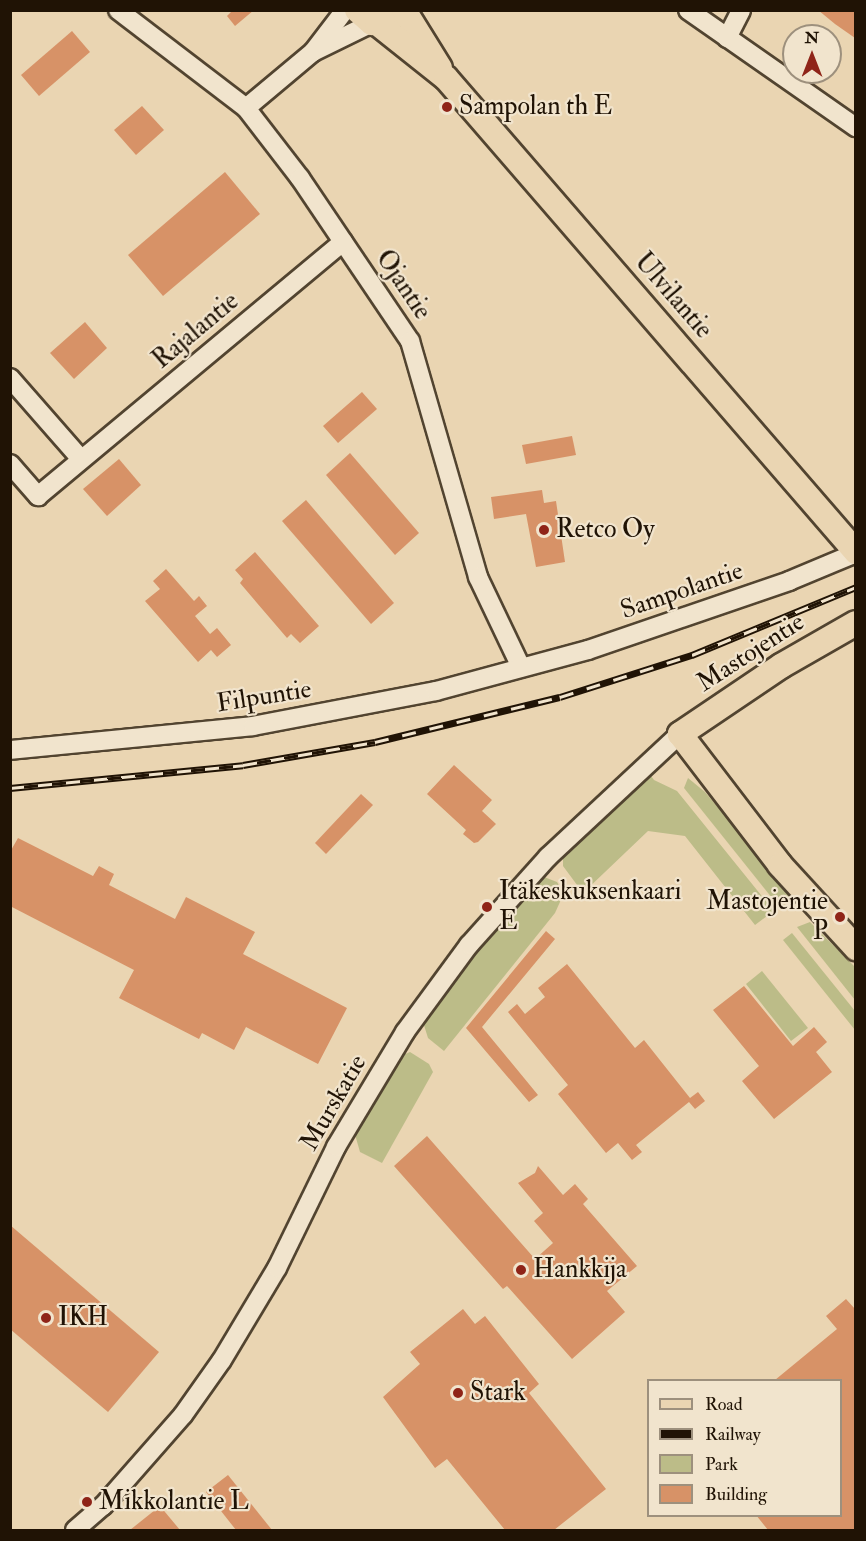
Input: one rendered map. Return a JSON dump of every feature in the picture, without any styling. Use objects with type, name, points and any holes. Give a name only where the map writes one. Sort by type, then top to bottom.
[{"type":"main road","points":[[369,19],[392,20],[402,10]]},
{"type":"main road","name":"Ulvilantie","points":[[402,10],[446,78],[855,552]]},
{"type":"main road","name":"Ulvilantie","points":[[369,19],[446,78]]},
{"type":"main road","name":"Mastojentie","points":[[680,734],[781,666],[855,623]]},
{"type":"main road","points":[[680,734],[780,865],[855,948]]},
{"type":"street","name":"Ojantie","points":[[118,10],[246,108],[343,242],[410,341],[478,578],[520,667]]},
{"type":"street","points":[[313,52],[345,10]]},
{"type":"street","points":[[688,10],[855,127]]},
{"type":"street","points":[[727,38],[741,10]]},
{"type":"street","points":[[246,108],[313,52],[369,19]]},
{"type":"street","name":"Rajalantie","points":[[10,464],[38,496],[343,242]]},
{"type":"street","points":[[10,378],[81,459]]},
{"type":"street","name":"Sampolantie","points":[[520,667],[588,650],[724,604],[855,552]]},
{"type":"street","name":"Filpuntie","points":[[10,750],[162,738],[263,724],[436,691],[520,667]]},
{"type":"street","name":"Murskatie","points":[[75,1530],[103,1506],[183,1415],[222,1360],[277,1268],[336,1148],[405,1032],[462,954],[548,857],[680,734]]},
{"type":"green space","points":[[648,772],[654,780],[677,791],[774,911],[755,925],[685,836],[648,831],[583,893],[563,866],[563,851]]},
{"type":"green space","points":[[688,778],[705,792],[789,892],[790,900],[780,908],[684,788]]},
{"type":"green space","points":[[544,877],[557,882],[564,893],[555,913],[444,1051],[428,1038],[423,1022],[485,938],[520,896]]},
{"type":"green space","points":[[810,922],[855,967],[855,1000],[797,927]]},
{"type":"green space","points":[[792,933],[855,1011],[855,1030],[783,940]]},
{"type":"green space","points":[[762,971],[808,1028],[791,1041],[746,984]]},
{"type":"green space","points":[[410,1052],[429,1064],[433,1072],[382,1163],[360,1152],[354,1131],[398,1057]]},
{"type":"building","points":[[233,10],[254,10],[235,26],[227,16]]},
{"type":"building","points":[[818,10],[855,10],[855,38],[842,29],[842,24],[835,24]]},
{"type":"building","points":[[72,31],[90,52],[39,96],[21,75]]},
{"type":"building","points":[[142,106],[164,130],[136,155],[114,130]]},
{"type":"building","points":[[225,172],[260,214],[163,296],[128,255]]},
{"type":"building","points":[[85,322],[107,348],[74,379],[50,353]]},
{"type":"building","points":[[362,392],[377,409],[338,443],[323,426]]},
{"type":"building","points":[[572,436],[576,455],[526,464],[522,445]]},
{"type":"building","points":[[350,453],[419,533],[395,555],[326,475]]},
{"type":"building","points":[[119,459],[141,485],[107,516],[83,489]]},
{"type":"building","name":"Retco Oy","points":[[542,490],[544,503],[556,501],[565,562],[536,567],[526,514],[494,519],[491,497]]},
{"type":"building","points":[[306,500],[394,603],[371,624],[282,521]]},
{"type":"building","points":[[255,552],[319,626],[300,643],[291,634],[287,638],[240,583],[243,579],[235,570]]},
{"type":"building","points":[[166,569],[194,601],[199,596],[207,606],[195,616],[210,634],[217,628],[231,645],[217,657],[211,650],[198,662],[145,601],[160,589],[153,581]]},
{"type":"building","points":[[454,765],[492,800],[482,811],[496,824],[478,842],[474,843],[463,834],[466,830],[427,794]]},
{"type":"building","points":[[361,794],[373,805],[326,854],[315,843]]},
{"type":"building","points":[[18,838],[93,876],[99,866],[114,874],[109,885],[175,919],[186,897],[255,932],[243,954],[347,1008],[318,1064],[246,1027],[234,1050],[202,1033],[199,1039],[119,998],[134,970],[10,906],[10,852]]},
{"type":"building","points":[[546,931],[555,939],[482,1027],[538,1095],[529,1102],[466,1028]]},
{"type":"building","points":[[567,964],[635,1048],[644,1040],[690,1098],[698,1092],[705,1101],[695,1109],[689,1102],[636,1145],[642,1152],[632,1160],[618,1143],[606,1153],[558,1094],[568,1085],[508,1012],[517,1004],[525,1014],[545,997],[538,988]]},
{"type":"building","points":[[744,986],[793,1046],[814,1027],[827,1042],[816,1052],[832,1072],[774,1119],[742,1081],[759,1066],[713,1010]]},
{"type":"building","points":[[427,1136],[535,1259],[553,1243],[534,1221],[543,1213],[518,1183],[535,1173],[538,1166],[563,1195],[575,1184],[588,1199],[583,1204],[637,1266],[607,1291],[625,1312],[572,1359],[507,1286],[503,1289],[394,1166]]},
{"type":"building","points":[[10,1225],[159,1352],[108,1412],[10,1329]]},
{"type":"building","points":[[846,1299],[855,1309],[855,1530],[768,1530],[758,1517],[842,1517],[842,1379],[776,1379],[837,1329],[826,1316]]},
{"type":"building","points":[[463,1309],[475,1324],[485,1316],[539,1384],[529,1393],[606,1489],[554,1530],[505,1530],[447,1459],[435,1468],[383,1397],[420,1364],[410,1352]]},
{"type":"building","points":[[228,1475],[272,1530],[236,1530],[206,1492]]},
{"type":"building","points":[[160,1506],[180,1530],[130,1530]]},
{"type":"railway","points":[[10,788],[243,765],[375,742],[560,697],[692,655],[856,587]]},
{"type":"place","name":"Sampolan th E","points":[[447,107]]},
{"type":"place","name":"Retco Oy","points":[[544,530]]},
{"type":"place","name":"Itäkeskuksenkaari E","points":[[487,907]]},
{"type":"place","name":"Mastojentie P","points":[[840,917]]},
{"type":"place","name":"Hankkija","points":[[521,1270]]},
{"type":"place","name":"IKH","points":[[46,1318]]},
{"type":"place","name":"Stark","points":[[458,1393]]},
{"type":"place","name":"Mikkolantie L","points":[[87,1502]]}]
